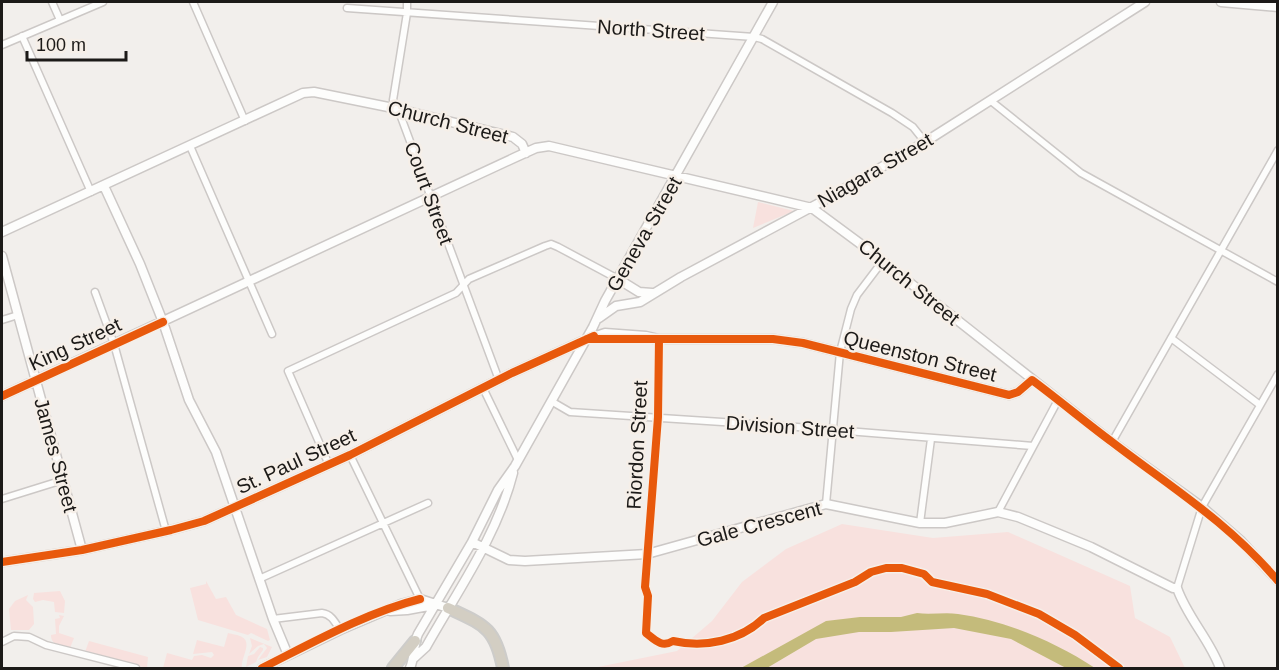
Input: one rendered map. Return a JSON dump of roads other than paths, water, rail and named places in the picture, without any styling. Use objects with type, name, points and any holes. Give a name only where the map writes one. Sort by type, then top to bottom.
[{"type":"highway","points":[[448,608],[488,630],[498,643],[503,669]]},
{"type":"highway","points":[[393,669],[416,637]]},
{"type":"main road","name":"Geneva Street","points":[[410,669],[414,658],[416,637],[472,542],[498,490],[517,463],[587,339],[618,279],[773,2]]},
{"type":"main road","name":"Niagara Street","points":[[597,321],[616,306],[639,302],[812,208],[925,142],[1145,2]]},
{"type":"main road","points":[[1221,2],[1278,7]]},
{"type":"main road","name":"Church Street","points":[[2,232],[303,93],[314,92],[398,109],[513,137],[522,144],[526,153],[549,146],[812,208],[1032,380]]},
{"type":"main road","name":"King Street","points":[[2,396],[526,153]]},
{"type":"main road","points":[[104,186],[140,264],[163,322],[189,400],[216,452],[273,619],[288,655]]},
{"type":"main road","name":"James Street","points":[[2,256],[82,550]]},
{"type":"main road","points":[[618,279],[639,292],[650,294],[655,292]]},
{"type":"main road","name":"Queenston Street","points":[[587,339],[773,339],[803,343],[1009,395],[1018,392],[1032,380]]},
{"type":"main road","name":"St. Paul Street","points":[[2,562],[82,550],[204,521],[329,465],[587,339]]},
{"type":"main road","points":[[1032,380],[1202,507],[1276,576]]},
{"type":"main road","name":"Geneva Street","points":[[414,658],[426,647],[484,548],[507,498],[517,463]]},
{"type":"main road","name":"Gale Crescent","points":[[472,542],[509,560],[525,561],[647,554],[826,504],[920,523],[945,522],[998,512],[1018,517],[1091,547],[1177,588]]},
{"type":"main road","points":[[1177,588],[1183,605],[1213,653],[1220,669]]},
{"type":"main road","points":[[262,669],[340,630],[420,599],[448,608]]},
{"type":"main road","points":[[385,611],[434,605]]},
{"type":"main road","points":[[407,610],[416,613],[420,619],[416,637]]},
{"type":"street","points":[[52,2],[60,20]]},
{"type":"street","points":[[2,45],[103,2]]},
{"type":"street","points":[[193,2],[245,121]]},
{"type":"street","name":"Court Street","points":[[407,2],[393,99],[499,380]]},
{"type":"street","name":"North Street","points":[[346,8],[754,37],[762,39],[892,113],[913,127],[925,142]]},
{"type":"street","points":[[22,36],[91,192]]},
{"type":"street","points":[[991,101],[1081,173],[1278,282]]},
{"type":"street","points":[[190,146],[272,334]]},
{"type":"street","points":[[1112,442],[1278,150]]},
{"type":"street","points":[[329,465],[288,371],[456,293],[469,279],[551,244],[618,279]]},
{"type":"street","points":[[826,504],[840,352],[851,309],[857,296],[882,262]]},
{"type":"street","points":[[95,292],[114,344],[166,531]]},
{"type":"street","points":[[2,320],[18,315]]},
{"type":"street","points":[[1171,338],[1260,405]]},
{"type":"street","name":"Riordon Street","points":[[645,587],[658,417],[658,339]]},
{"type":"street","points":[[1177,588],[1202,507],[1278,374]]},
{"type":"street","points":[[483,388],[517,463]]},
{"type":"street","points":[[998,512],[1058,400]]},
{"type":"street","name":"Division Street","points":[[551,401],[570,412],[1033,446]]},
{"type":"street","points":[[920,523],[931,438]]},
{"type":"street","points":[[350,455],[420,599]]},
{"type":"street","points":[[2,499],[63,480]]},
{"type":"street","points":[[259,579],[428,502]]},
{"type":"street","points":[[273,619],[322,613],[332,618],[340,630]]},
{"type":"street","points":[[2,642],[14,636],[29,637],[48,645],[136,669]]}]
